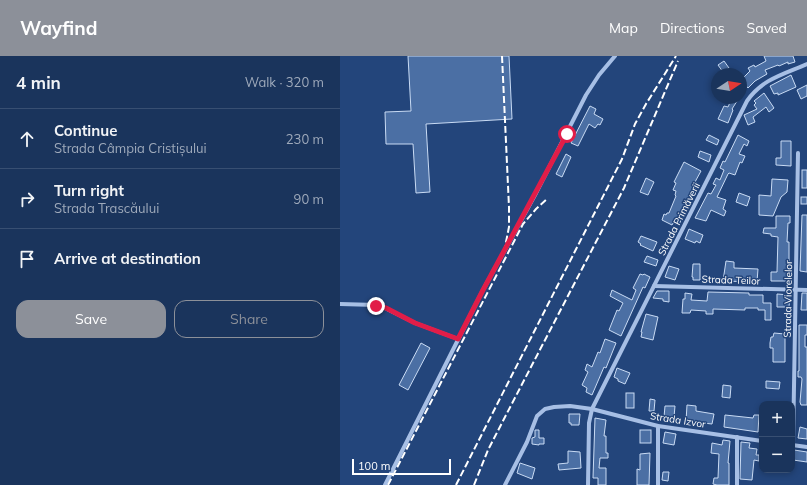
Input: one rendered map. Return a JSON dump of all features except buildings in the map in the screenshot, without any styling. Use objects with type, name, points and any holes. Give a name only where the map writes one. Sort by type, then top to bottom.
[{"type":"street","points":[[385,485],[483,290],[542,181],[586,95],[599,75],[615,56]]},
{"type":"street","name":"Strada Primăverii","points":[[588,485],[589,423],[592,409],[747,101],[763,84],[807,64]]},
{"type":"street","name":"Strada Viorelelor","points":[[793,437],[798,153]]},
{"type":"street","name":"Strada Teilor","points":[[654,286],[807,290]]},
{"type":"street","points":[[340,304],[386,308],[415,323],[458,339]]},
{"type":"street","name":"Strada Izvor","points":[[505,485],[537,416],[545,409],[554,407],[570,406],[592,409],[658,426],[759,441]]},
{"type":"street","points":[[658,426],[658,485]]},
{"type":"street","points":[[737,437],[737,485]]},
{"type":"street","points":[[795,445],[807,446]]},
{"type":"railway","points":[[502,56],[509,207],[509,227],[504,252]]},
{"type":"railway","points":[[456,485],[622,159],[635,124],[676,56]]},
{"type":"railway","points":[[474,485],[488,450],[624,188],[678,61]]},
{"type":"railway","points":[[388,485],[523,224],[547,199]]},
{"type":"route","points":[[376,306],[386,308],[415,323],[458,339],[567,134]]}]
